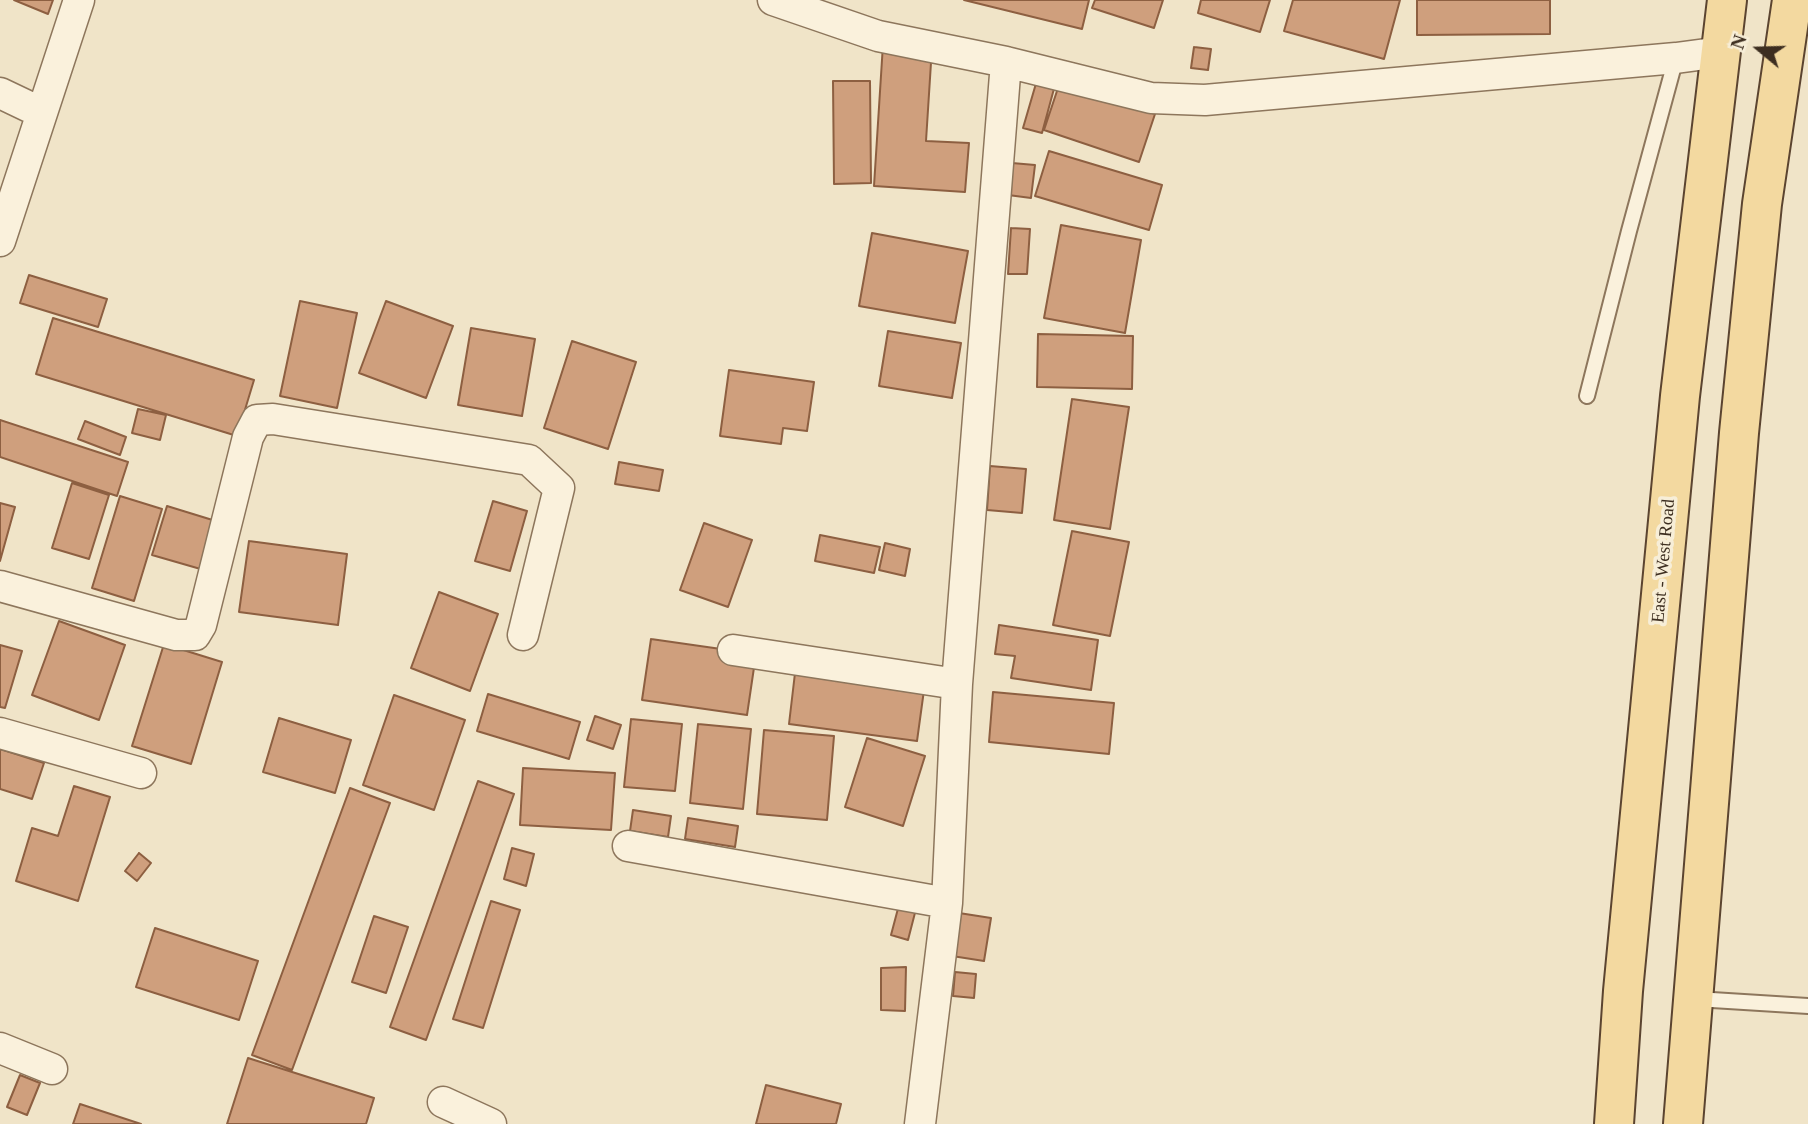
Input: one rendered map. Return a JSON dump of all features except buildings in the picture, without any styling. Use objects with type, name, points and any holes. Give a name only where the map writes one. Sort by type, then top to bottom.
[{"type":"main road","name":"East - West Road","points":[[1614,1124],[1625,977],[1680,396],[1727,0]]},
{"type":"main road","points":[[1684,1124],[1739,433],[1762,204],[1792,0]]},
{"type":"street","points":[[0,241],[79,0]]},
{"type":"street","points":[[773,0],[878,36],[1006,62],[1152,98],[1205,100],[1676,58],[1721,51]]},
{"type":"street","points":[[920,1124],[947,903],[957,684],[1006,62]]},
{"type":"street","points":[[0,93],[42,113]]},
{"type":"street","points":[[0,586],[176,635],[195,635],[201,625],[248,437],[257,420],[273,419],[529,460],[559,488],[523,635]]},
{"type":"street","points":[[733,650],[957,684]]},
{"type":"street","points":[[0,733],[141,772]]},
{"type":"street","points":[[628,846],[947,903]]},
{"type":"street","points":[[0,1048],[52,1069]]},
{"type":"street","points":[[443,1102],[491,1124]]},
{"type":"lane","points":[[1587,396],[1676,58]]},
{"type":"lane","points":[[1695,999],[1808,1006]]}]
